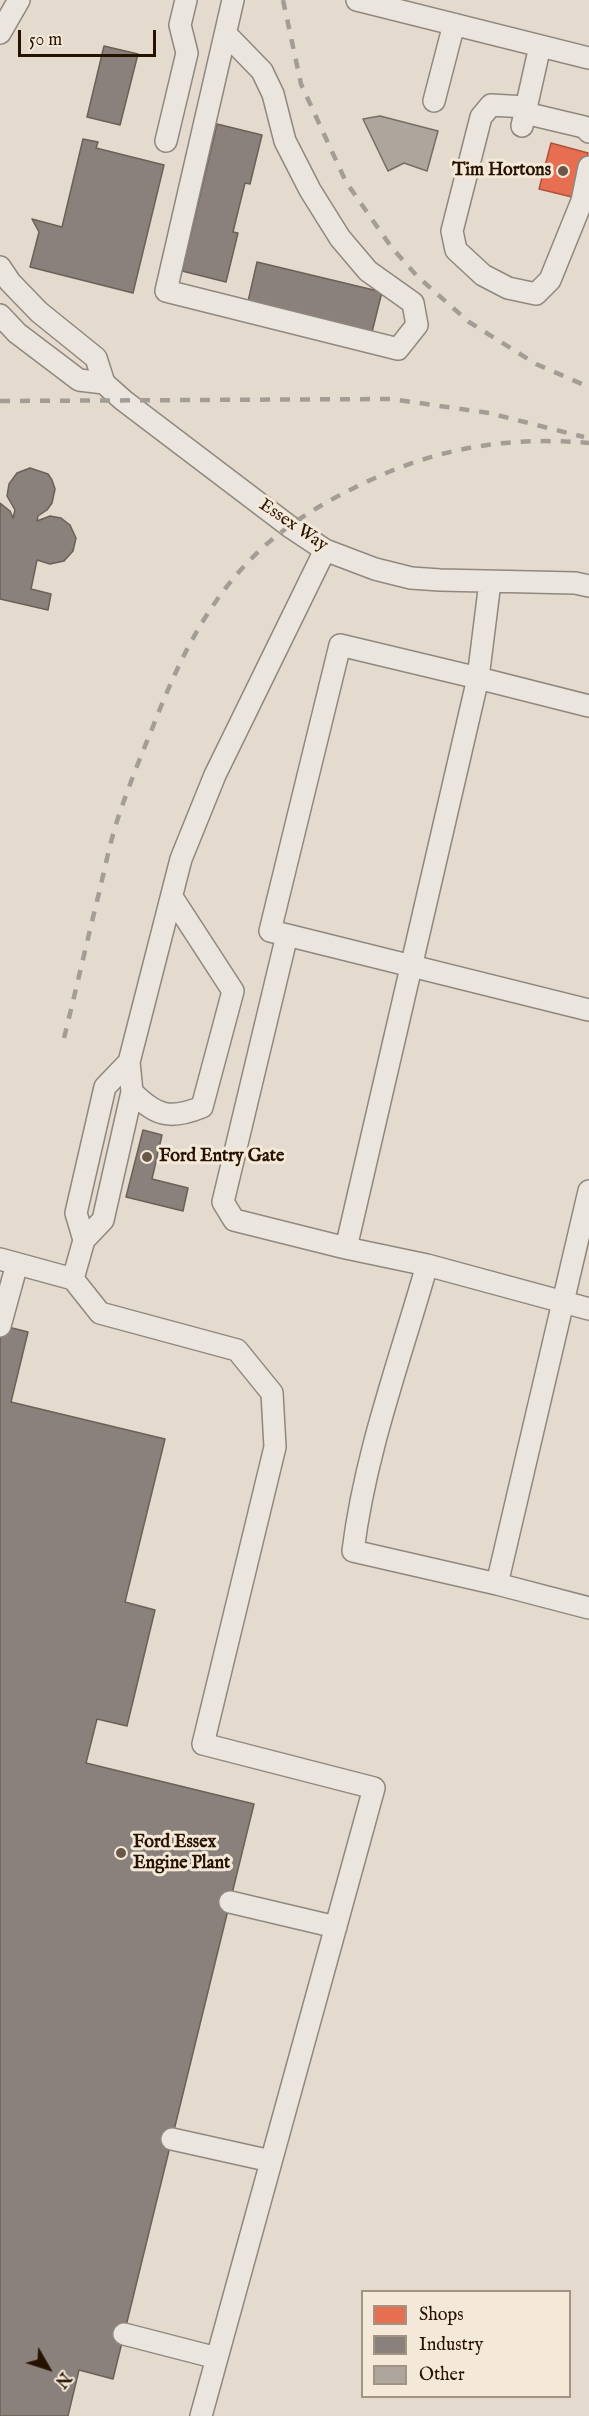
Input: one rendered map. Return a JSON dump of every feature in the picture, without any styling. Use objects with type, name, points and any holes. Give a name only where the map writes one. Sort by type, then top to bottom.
[{"type":"street","points":[[0,31],[7,0]]},
{"type":"street","points":[[0,31],[19,0]]},
{"type":"street","points":[[166,141],[187,53],[180,25],[186,0]]},
{"type":"street","points":[[226,34],[262,71],[273,94],[285,141],[310,190],[340,238],[368,271],[413,303],[417,325],[398,349],[166,291],[233,0]]},
{"type":"street","points":[[357,0],[589,58]]},
{"type":"street","points":[[434,101],[454,24]]},
{"type":"street","points":[[524,115],[540,46]]},
{"type":"street","points":[[589,132],[584,127],[524,115],[491,105],[481,117],[452,231],[456,250],[483,275],[508,288],[536,294],[550,280],[582,201],[589,167]]},
{"type":"street","points":[[0,267],[10,282],[39,312],[96,358],[104,383]]},
{"type":"street","name":"Essex Way","points":[[0,315],[17,333],[79,380],[104,383],[280,519],[325,550],[375,569],[411,578],[575,583],[589,586]]},
{"type":"street","points":[[73,1279],[84,1240],[103,1221],[132,1092],[129,1062],[182,859],[215,776],[325,550]]},
{"type":"street","points":[[346,1248],[478,678],[490,582]]},
{"type":"street","points":[[589,706],[340,645],[270,931],[589,1010]]},
{"type":"street","points":[[132,1092],[144,1104],[163,1114],[184,1114],[202,1107],[233,991],[172,897]]},
{"type":"street","points":[[287,935],[223,1202],[234,1220],[346,1248],[427,1265],[589,1309]]},
{"type":"street","points":[[84,1240],[76,1213],[105,1087],[129,1062]]},
{"type":"street","points":[[497,1584],[589,1191]]},
{"type":"street","points":[[0,1326],[9,1262],[73,1279],[100,1313],[237,1350],[272,1392],[275,1447],[203,1744],[374,1788],[201,2416]]},
{"type":"street","points":[[427,1265],[397,1362],[358,1509],[352,1551],[497,1584],[589,1608]]},
{"type":"street","points":[[230,1902],[336,1927]]},
{"type":"street","points":[[172,2139],[271,2161]]},
{"type":"street","points":[[124,2334],[217,2358]]},
{"type":"building: Shops","name":"Tim Hortons","points":[[551,143],[588,153],[576,198],[539,189]]},
{"type":"building: Industry","points":[[104,46],[138,54],[120,125],[87,117]]},
{"type":"building: Industry","points":[[217,124],[262,135],[250,184],[245,183],[233,232],[238,233],[226,282],[182,271]]},
{"type":"building: Industry","points":[[83,139],[98,142],[96,148],[164,165],[133,293],[30,267],[39,232],[32,219],[62,227]]},
{"type":"building: Industry","points":[[257,262],[382,292],[371,336],[247,306]]},
{"type":"building: Industry","points":[[30,468],[48,474],[55,489],[52,503],[38,516],[37,521],[50,516],[61,518],[70,525],[76,538],[73,551],[64,561],[50,564],[37,560],[31,589],[51,594],[48,610],[0,599],[0,503],[10,511],[13,518],[15,510],[7,496],[9,484],[17,473]]},
{"type":"building: Industry","name":"Ford Entry Gate","points":[[143,1130],[162,1135],[152,1179],[188,1188],[183,1211],[126,1197]]},
{"type":"building: Industry","name":"Ford Essex Engine Plant","points":[[0,1325],[28,1332],[11,1402],[165,1439],[125,1602],[155,1610],[127,1726],[97,1719],[86,1763],[254,1804],[113,2379],[79,2370],[68,2416],[0,2416]]},
{"type":"building: Other","points":[[380,116],[438,131],[427,171],[404,163],[388,171],[363,119]]},
{"type":"railway","points":[[283,0],[301,84],[346,182],[392,248],[418,277],[469,322],[536,364],[589,387]]},
{"type":"railway","points":[[0,401],[391,399],[489,413],[584,437]]},
{"type":"railway","points":[[64,1038],[110,846],[130,784],[161,706],[193,638],[219,596],[235,577],[276,536],[303,517],[345,492],[388,472],[444,454],[500,443],[529,441],[589,443]]},
{"type":"place","name":"Tim Hortons","points":[[563,171]]},
{"type":"place","name":"Ford Entry Gate","points":[[147,1157]]},
{"type":"place","name":"Ford Essex Engine Plant","points":[[121,1853]]}]
